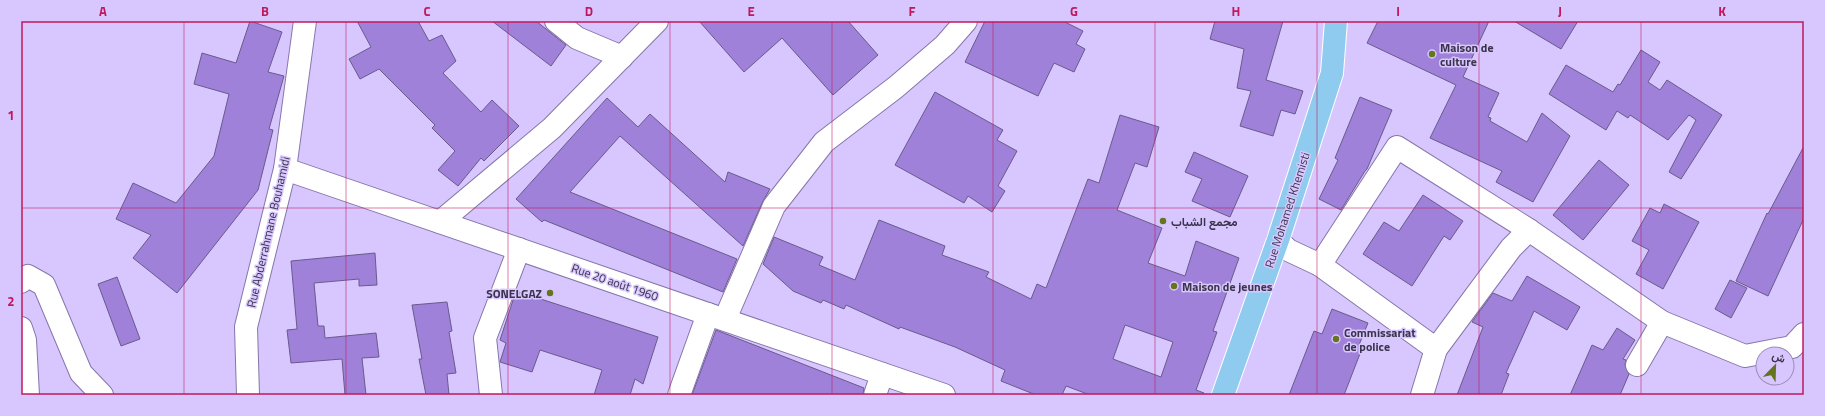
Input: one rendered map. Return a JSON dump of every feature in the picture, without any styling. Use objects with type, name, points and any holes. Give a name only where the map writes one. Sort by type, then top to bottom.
[{"type":"main road","name":"Rue Mohamed Khemisti","points":[[1223,395],[1278,240],[1332,73],[1336,21]]},
{"type":"street","name":"Rue Abderrahmane Bouhamidi","points":[[248,395],[246,327],[285,169],[305,21]]},
{"type":"street","points":[[556,21],[577,38],[622,57]]},
{"type":"street","points":[[440,222],[552,128],[657,21]]},
{"type":"street","points":[[679,395],[716,316],[774,206],[824,142],[896,87],[946,45],[966,21]]},
{"type":"street","points":[[1320,265],[1398,147],[1529,230],[1662,322],[1745,356],[1792,347],[1804,334]]},
{"type":"street","name":"Rue 20 août 1960","points":[[285,169],[944,395]]},
{"type":"street","points":[[1422,395],[1436,349],[1511,248],[1529,230]]},
{"type":"street","points":[[1278,240],[1288,250],[1320,265],[1436,349]]},
{"type":"street","points":[[491,395],[485,338],[519,249]]},
{"type":"street","points":[[21,282],[28,276],[44,284],[81,373],[102,395]]},
{"type":"street","points":[[1637,365],[1662,322]]},
{"type":"street","points":[[21,328],[25,340],[28,395]]},
{"type":"street","points":[[875,395],[882,374]]},
{"type":"building","points":[[250,21],[282,32],[268,72],[284,76],[269,129],[273,130],[258,190],[177,293],[133,258],[151,235],[116,219],[133,183],[176,203],[214,156],[229,94],[194,84],[202,53],[236,63]]},
{"type":"building","points":[[357,21],[418,21],[429,41],[442,35],[456,61],[443,73],[481,112],[492,100],[519,126],[484,161],[481,158],[458,186],[438,170],[455,151],[432,128],[435,125],[379,69],[360,79],[349,59],[371,47]]},
{"type":"building","points":[[492,21],[536,21],[566,45],[551,66]]},
{"type":"building","points":[[699,21],[848,21],[878,55],[833,95],[782,38],[744,72]]},
{"type":"building","points":[[985,21],[1063,21],[1083,31],[1076,44],[1085,49],[1074,72],[1054,63],[1038,96],[965,62]]},
{"type":"building","points":[[1215,21],[1283,21],[1266,80],[1303,91],[1295,114],[1281,110],[1273,136],[1240,126],[1251,91],[1237,88],[1244,49],[1210,39]]},
{"type":"building","points":[[1378,21],[1489,21],[1463,77],[1499,93],[1488,117],[1491,118],[1490,121],[1527,142],[1542,113],[1570,136],[1533,202],[1496,182],[1502,171],[1430,138],[1456,85],[1367,43]]},
{"type":"building","points":[[1514,21],[1578,21],[1561,49]]},
{"type":"building","points":[[1641,50],[1660,62],[1648,82],[1660,90],[1667,80],[1722,115],[1681,179],[1669,172],[1696,120],[1689,115],[1668,140],[1630,115],[1628,118],[1617,111],[1606,130],[1549,94],[1566,65],[1613,92],[1618,84],[1620,85]]},
{"type":"building","points":[[935,92],[1003,130],[997,140],[1017,151],[998,186],[1005,191],[992,212],[968,196],[964,203],[895,165]]},
{"type":"building","points":[[1360,97],[1392,110],[1367,169],[1341,210],[1319,199],[1338,160],[1335,158]]},
{"type":"building","points":[[607,98],[638,127],[650,114],[725,182],[728,172],[770,189],[743,246],[620,136],[570,192],[737,259],[723,292],[544,220],[542,222],[516,199]]},
{"type":"building","points":[[1120,115],[1159,127],[1147,167],[1135,163],[1117,210],[1162,228],[1148,263],[1185,276],[1196,241],[1239,258],[1213,331],[1217,332],[1196,390],[1204,393],[1204,395],[1090,395],[1066,386],[1062,395],[1036,395],[1001,381],[1005,370],[955,347],[900,327],[899,329],[846,305],[844,309],[823,300],[821,303],[793,291],[763,264],[774,237],[823,257],[819,265],[855,280],[879,220],[945,246],[942,255],[989,272],[986,277],[1031,299],[1037,284],[1046,288],[1088,179],[1099,183]],"holes":[[[1125,325],[1173,342],[1161,377],[1113,359]]]},
{"type":"building","points":[[1804,146],[1804,218],[1768,296],[1736,281],[1767,213],[1768,214]]},
{"type":"building","points":[[1194,152],[1248,176],[1230,217],[1192,201],[1202,179],[1185,172]]},
{"type":"building","points":[[1599,160],[1629,185],[1583,240],[1553,215]]},
{"type":"building","points":[[1423,195],[1463,221],[1450,240],[1444,236],[1412,286],[1363,254],[1384,222],[1399,231]]},
{"type":"building","points":[[1664,204],[1699,222],[1663,289],[1636,274],[1649,250],[1632,241],[1650,208],[1660,213]]},
{"type":"building","points":[[375,253],[377,285],[359,286],[359,279],[314,283],[318,326],[324,326],[325,338],[376,333],[379,357],[362,358],[366,395],[345,395],[342,359],[291,363],[287,330],[297,329],[291,261]]},
{"type":"building","points":[[1527,276],[1580,307],[1567,330],[1534,311],[1506,373],[1509,374],[1501,395],[1457,395],[1483,327],[1472,322],[1493,293],[1512,301]]},
{"type":"building","points":[[117,277],[140,339],[121,346],[98,284]]},
{"type":"building","points":[[1730,280],[1747,288],[1731,318],[1715,309]]},
{"type":"building","points":[[516,291],[658,337],[643,384],[635,379],[630,395],[594,395],[602,370],[540,350],[532,372],[500,362],[506,343],[500,340]]},
{"type":"building","points":[[447,302],[452,331],[449,332],[456,373],[447,374],[449,395],[426,395],[419,359],[422,359],[412,305]]},
{"type":"building","name":"Commissariat de police","points":[[1332,309],[1368,323],[1359,345],[1363,346],[1344,395],[1289,395],[1314,331],[1322,334]]},
{"type":"building","points":[[1617,328],[1635,340],[1623,359],[1626,360],[1625,365],[1629,374],[1620,395],[1570,395],[1592,345],[1603,350]]},
{"type":"building","points":[[716,330],[864,388],[863,395],[692,395]]},
{"type":"place","name":"Maison de culture","points":[[1432,54]]},
{"type":"place","name":"مجمع الشباب","points":[[1163,221]]},
{"type":"place","name":"Maison de jeunes","points":[[1174,286]]},
{"type":"place","name":"SONELGAZ","points":[[550,293]]},
{"type":"place","name":"Commissariat de police","points":[[1336,339]]}]
